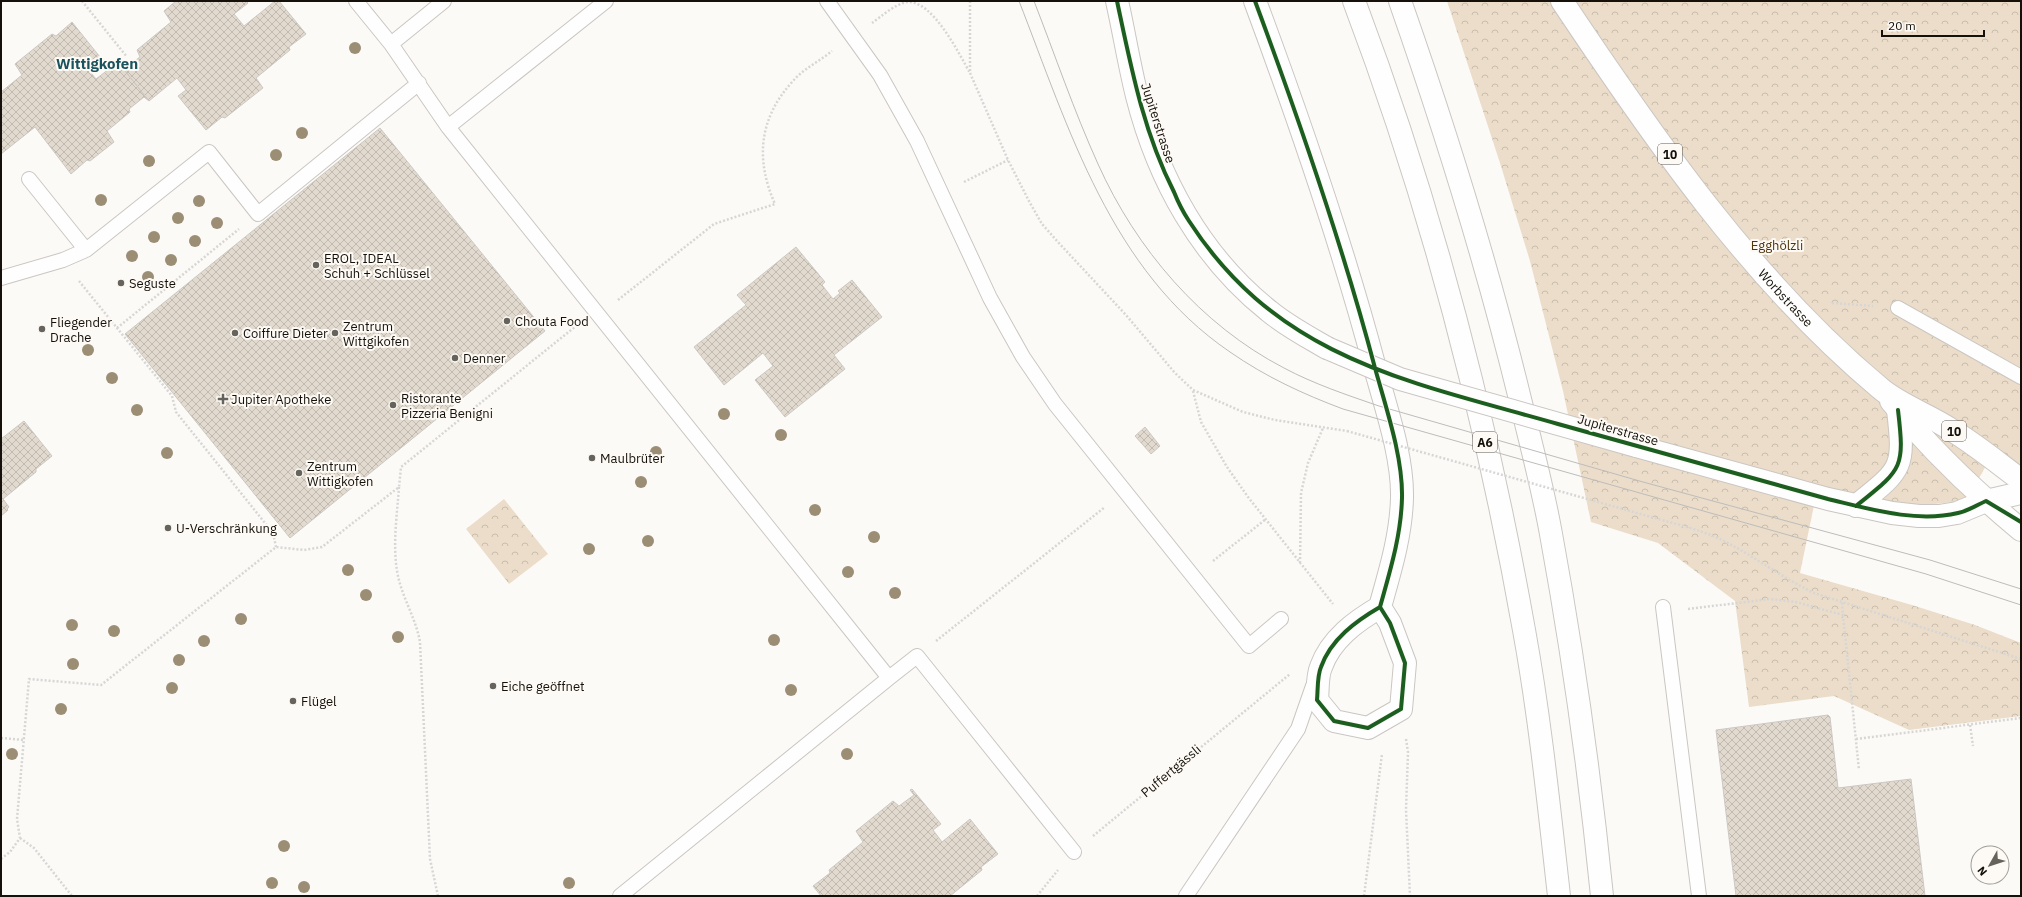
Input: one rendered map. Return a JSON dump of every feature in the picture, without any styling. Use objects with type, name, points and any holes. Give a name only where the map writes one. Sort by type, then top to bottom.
[{"type":"main road","name":"Jupiterstrasse","points":[[1117,1],[1137,96],[1158,161],[1188,220],[1216,259],[1243,288],[1269,311],[1293,328],[1328,348],[1400,379],[1636,446],[1856,506],[1892,513],[1939,516],[1963,512],[1986,501],[2021,493]]},
{"type":"main road","points":[[1255,1],[1298,115],[1359,306],[1396,450],[1402,497],[1398,543],[1380,607],[1359,620],[1337,639],[1320,667],[1317,700],[1334,721],[1368,728],[1400,709],[1405,663],[1390,623],[1380,607]]},
{"type":"main road","name":"A6","points":[[1354,1],[1392,110],[1443,273],[1488,454],[1524,631],[1538,722],[1559,896]]},
{"type":"main road","points":[[1400,1],[1442,123],[1478,238],[1533,452],[1551,533],[1580,712],[1602,896]]},
{"type":"main road","name":"Worbstrasse","points":[[1562,1],[1689,181],[1740,246],[1788,300],[1881,390],[1951,429],[2021,480]]},
{"type":"main road","name":"10","points":[[1881,390],[1932,448],[1986,501],[2021,530]]},
{"type":"main road","points":[[1856,506],[1886,481],[1898,466],[1902,440],[1898,410]]},
{"type":"lane","points":[[356,1],[391,44],[448,126],[889,678]]},
{"type":"lane","points":[[391,44],[444,1]]},
{"type":"lane","points":[[448,126],[606,1]]},
{"type":"lane","points":[[827,1],[880,75],[917,141],[990,298],[1023,357],[1056,404],[1249,646],[1281,619]]},
{"type":"lane","points":[[1,278],[63,260],[86,250],[209,152],[258,214],[419,83]]},
{"type":"lane","points":[[29,179],[86,250]]},
{"type":"lane","points":[[1898,308],[2021,377]]},
{"type":"lane","points":[[1663,607],[1699,896]]},
{"type":"lane","points":[[620,896],[917,656],[1074,852]]},
{"type":"lane","points":[[1186,896],[1298,729],[1320,667]]},
{"type":"path","points":[[82,1],[127,57]]},
{"type":"path","points":[[970,1],[970,73]]},
{"type":"path","points":[[438,896],[430,859],[420,642],[417,626],[403,594],[396,558],[401,467],[597,313],[714,224],[775,204],[766,185],[763,159],[766,125],[774,106],[794,80],[853,36],[894,8],[906,2],[916,2],[928,10],[944,28],[970,73],[1008,160],[1030,203],[1047,230],[1126,315],[1174,373],[1193,390],[1243,412],[1275,420],[1347,431],[1696,530],[1724,541],[1794,583],[1814,593],[2021,659]]},
{"type":"path","points":[[984,171],[1008,160]]},
{"type":"path","points":[[117,328],[258,214]]},
{"type":"path","points":[[63,260],[172,396],[176,412],[273,533],[276,547]]},
{"type":"path","points":[[1788,300],[1898,308]]},
{"type":"path","points":[[1193,390],[1201,422],[1227,467],[1338,610],[1359,620]]},
{"type":"path","points":[[1300,563],[1301,493],[1308,463],[1322,428]]},
{"type":"path","points":[[1,859],[10,852],[20,838],[17,819],[29,680],[101,685],[276,547],[304,550],[322,547],[399,487]]},
{"type":"path","points":[[917,656],[1125,491]]},
{"type":"path","points":[[1194,577],[1266,519]]},
{"type":"path","points":[[1713,606],[1770,599],[1796,602],[1819,610],[1843,615]]},
{"type":"path","points":[[1842,602],[1859,770]]},
{"type":"path","points":[[1400,709],[1408,752],[1406,803],[1410,896]]},
{"type":"path","points":[[1856,739],[2021,718]]},
{"type":"path","points":[[1970,725],[1973,746]]},
{"type":"path","points":[[1,738],[24,740]]},
{"type":"path","points":[[1364,896],[1382,753]]},
{"type":"path","points":[[20,838],[34,848],[72,896]]},
{"type":"green space","name":"Egghölzli","points":[[1447,1],[2021,1],[2021,478],[1991,457],[1971,492],[1960,501],[1927,505],[1871,501],[1817,491],[1800,573],[1912,605],[1975,625],[2021,643],[2021,716],[1909,730],[1834,696],[1749,707],[1735,601],[1658,543],[1591,522],[1563,391],[1530,261],[1500,163]]},
{"type":"green space","points":[[504,499],[548,554],[509,584],[466,529]]},
{"type":"building","points":[[176,1],[246,1],[248,3],[234,14],[244,26],[275,1],[279,1],[306,34],[289,47],[290,50],[256,78],[263,88],[225,118],[222,117],[206,130],[178,96],[186,90],[177,78],[149,101],[118,62],[125,68],[140,57],[137,50],[171,22],[164,11]]},
{"type":"building","points":[[72,22],[100,57],[87,68],[96,79],[118,62],[149,101],[144,97],[129,109],[130,112],[107,131],[114,142],[90,161],[87,160],[71,174],[35,127],[1,154],[1,92],[22,75],[15,64],[52,34],[56,36]]},
{"type":"building","name":"Zentrum Wittgikofen","points":[[380,128],[545,331],[290,538],[125,334]]},
{"type":"building","points":[[796,247],[825,282],[822,285],[833,299],[840,293],[838,291],[852,280],[882,317],[834,355],[845,369],[785,417],[755,380],[773,366],[763,353],[724,385],[694,347],[746,305],[737,295]]},
{"type":"building","points":[[24,421],[52,456],[36,469],[36,472],[3,499],[9,507],[7,509],[8,510],[1,516],[1,439]]},
{"type":"building","points":[[1145,427],[1160,446],[1151,454],[1135,436]]},
{"type":"building","points":[[1828,715],[1830,717],[1838,788],[1911,779],[1925,896],[1736,896],[1716,730]]},
{"type":"building","points":[[912,789],[941,824],[933,830],[942,842],[970,819],[998,854],[981,867],[982,870],[950,896],[876,896],[874,894],[871,896],[821,896],[813,886],[830,873],[829,870],[863,842],[856,831],[893,801],[899,806],[914,795],[910,790]]},
{"type":"tram line","points":[[1019,1],[1076,147],[1099,194],[1124,239],[1154,281],[1189,319],[1230,352],[1257,369],[1299,391],[1343,409],[1926,574],[2021,605]]},
{"type":"tram line","points":[[1034,1],[1089,144],[1113,195],[1131,226],[1174,282],[1199,307],[1225,330],[1284,368],[1331,389],[1379,406],[1643,482],[1930,560],[2021,589]]},
{"type":"cycle path","points":[[1117,1],[1133,74],[1146,122],[1163,169],[1185,214],[1225,268],[1264,305],[1307,335],[1352,359],[1400,378],[1451,394],[1828,499],[1893,514],[1909,516],[1942,516],[1962,512],[1986,501],[2021,522]]},
{"type":"cycle path","points":[[1255,1],[1304,137],[1349,275],[1393,433],[1402,482],[1400,526],[1380,607],[1362,618],[1338,639],[1325,657],[1320,671],[1317,700],[1334,721],[1368,728],[1401,709],[1405,663],[1390,623],[1380,607]]},
{"type":"cycle path","points":[[1856,506],[1883,484],[1897,466],[1900,457],[1901,445],[1898,410]]},
{"type":"place","name":"EROL, IDEAL Schuh + Schlüssel","points":[[316,265]]},
{"type":"place","name":"Seguste","points":[[121,283]]},
{"type":"place","name":"Chouta Food","points":[[507,321]]},
{"type":"place","name":"Fliegender Drache","points":[[42,329]]},
{"type":"place","name":"Coiffure Dieter","points":[[235,333]]},
{"type":"place","name":"Zentrum Wittgikofen","points":[[335,333]]},
{"type":"place","name":"Denner","points":[[455,358]]},
{"type":"place","name":"Jupiter Apotheke","points":[[223,399]]},
{"type":"place","name":"Ristorante Pizzeria Benigni","points":[[393,405]]},
{"type":"place","name":"Maulbrüter","points":[[592,458]]},
{"type":"place","name":"Zentrum Wittigkofen","points":[[299,473]]},
{"type":"place","name":"U-Verschränkung","points":[[168,528]]},
{"type":"place","name":"Eiche geöffnet","points":[[493,686]]},
{"type":"place","name":"Flügel","points":[[293,701]]},
{"type":"district","name":"Wittigkofen","points":[[97,63]]}]
